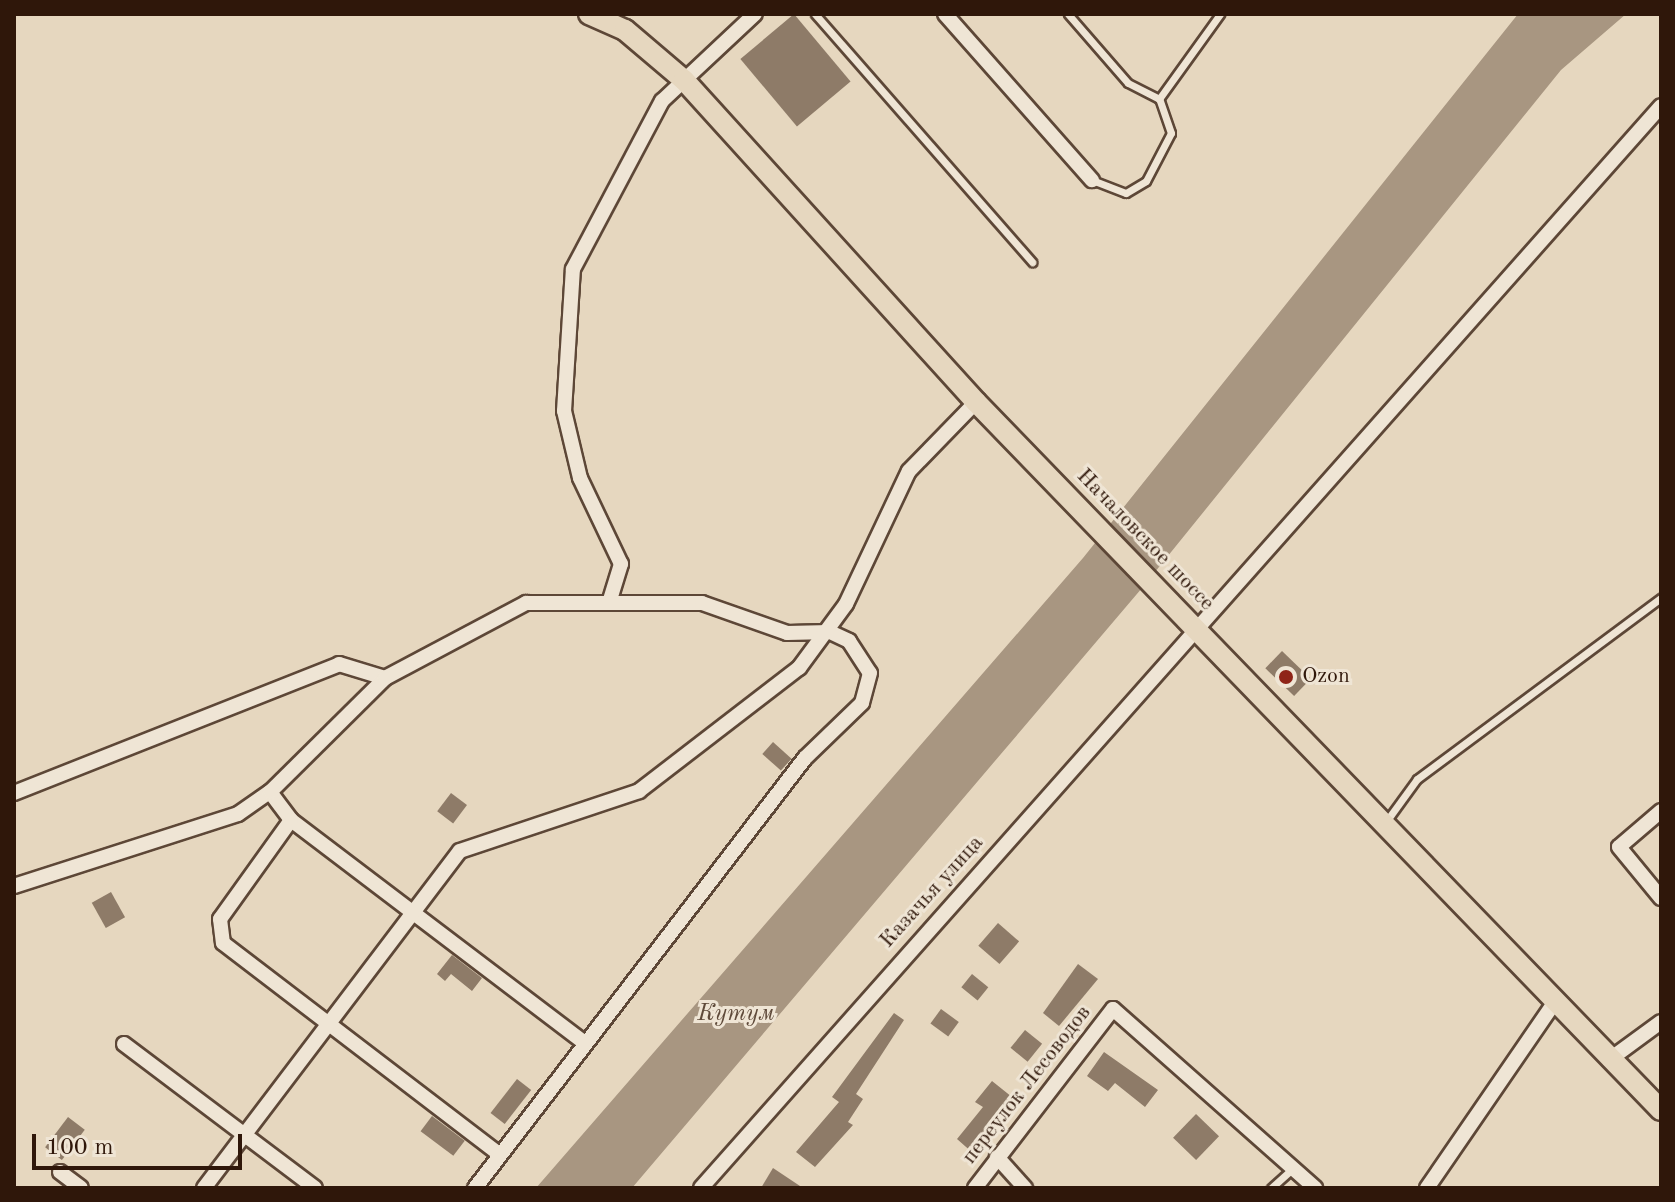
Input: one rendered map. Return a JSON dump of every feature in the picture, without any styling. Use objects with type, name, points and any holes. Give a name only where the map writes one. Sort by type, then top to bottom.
[{"type":"main road","name":"Началовское шоссе","points":[[589,14],[625,30],[684,80],[976,402],[1199,629],[1553,1005],[1661,1110]]},
{"type":"street","points":[[609,603],[621,564],[580,478],[564,411],[573,269],[640,134],[684,80],[755,14]]},
{"type":"street","points":[[945,14],[1092,180]]},
{"type":"street","name":"Казачья улица","points":[[701,1188],[1661,106]]},
{"type":"street","points":[[204,1188],[460,851],[639,791],[787,678],[830,632],[909,471],[976,402]]},
{"type":"street","points":[[14,886],[187,835],[270,792],[385,678],[470,627],[526,603],[702,603],[787,633],[830,632],[849,641],[870,673],[862,703],[805,758],[475,1188]]},
{"type":"street","points":[[14,793],[339,664],[385,678]]},
{"type":"street","points":[[270,792],[291,820],[585,1043]]},
{"type":"street","points":[[1661,811],[1619,847],[1661,898]]},
{"type":"street","points":[[291,820],[216,930],[223,943],[499,1154]]},
{"type":"street","points":[[1427,1188],[1553,1005]]},
{"type":"street","name":"переулок Лесоводов","points":[[975,1188],[1113,1009],[1293,1168]]},
{"type":"street","points":[[1609,1060],[1661,1022]]},
{"type":"street","points":[[124,1044],[315,1188]]},
{"type":"street","points":[[997,1157],[1025,1188]]},
{"type":"street","points":[[1293,1168],[1315,1188]]},
{"type":"street","points":[[60,1172],[81,1188]]},
{"type":"lane","points":[[815,14],[1032,262]]},
{"type":"lane","points":[[1068,14],[1128,83],[1159,99],[1171,133],[1146,181],[1126,193],[1092,180]]},
{"type":"lane","points":[[1159,99],[1220,14]]},
{"type":"lane","points":[[1383,825],[1417,779],[1661,598]]},
{"type":"lane","points":[[1271,1188],[1293,1168]]},
{"type":"water","name":"Кутум","points":[[1518,14],[1626,14],[1561,70],[1142,588],[632,1188],[536,1188],[1083,558]]},
{"type":"building","points":[[794,14],[851,81],[797,126],[740,59]]},
{"type":"building","points":[[1282,651],[1311,679],[1294,696],[1265,668]]},
{"type":"building","points":[[773,742],[792,759],[781,771],[762,754]]},
{"type":"building","points":[[451,793],[467,805],[453,823],[437,811]]},
{"type":"building","points":[[111,892],[125,917],[106,928],[92,903]]},
{"type":"building","points":[[998,923],[1019,941],[999,964],[978,946]]},
{"type":"building","points":[[452,955],[482,978],[472,991],[451,974],[445,981],[437,974]]},
{"type":"building","points":[[1078,964],[1098,979],[1059,1026],[1043,1013]]},
{"type":"building","points":[[972,974],[988,987],[978,1000],[961,987]]},
{"type":"building","points":[[941,1009],[959,1022],[948,1036],[930,1024]]},
{"type":"building","points":[[894,1013],[904,1020],[856,1094],[863,1099],[848,1122],[853,1125],[815,1167],[796,1152],[839,1102],[832,1097]]},
{"type":"building","points":[[1025,1030],[1042,1044],[1028,1062],[1011,1048]]},
{"type":"building","points":[[1104,1052],[1158,1090],[1145,1107],[1115,1083],[1108,1091],[1087,1076]]},
{"type":"building","points":[[517,1079],[531,1090],[505,1124],[491,1113]]},
{"type":"building","points":[[992,1081],[1012,1097],[974,1154],[957,1139],[983,1107],[975,1102]]},
{"type":"building","points":[[1196,1114],[1219,1136],[1196,1160],[1173,1138]]},
{"type":"building","points":[[432,1116],[465,1141],[453,1156],[421,1131]]},
{"type":"building","points":[[68,1117],[85,1130],[62,1160],[45,1147]]},
{"type":"building","points":[[773,1168],[803,1188],[761,1188]]},
{"type":"place","name":"Ozon","points":[[1286,677]]}]
